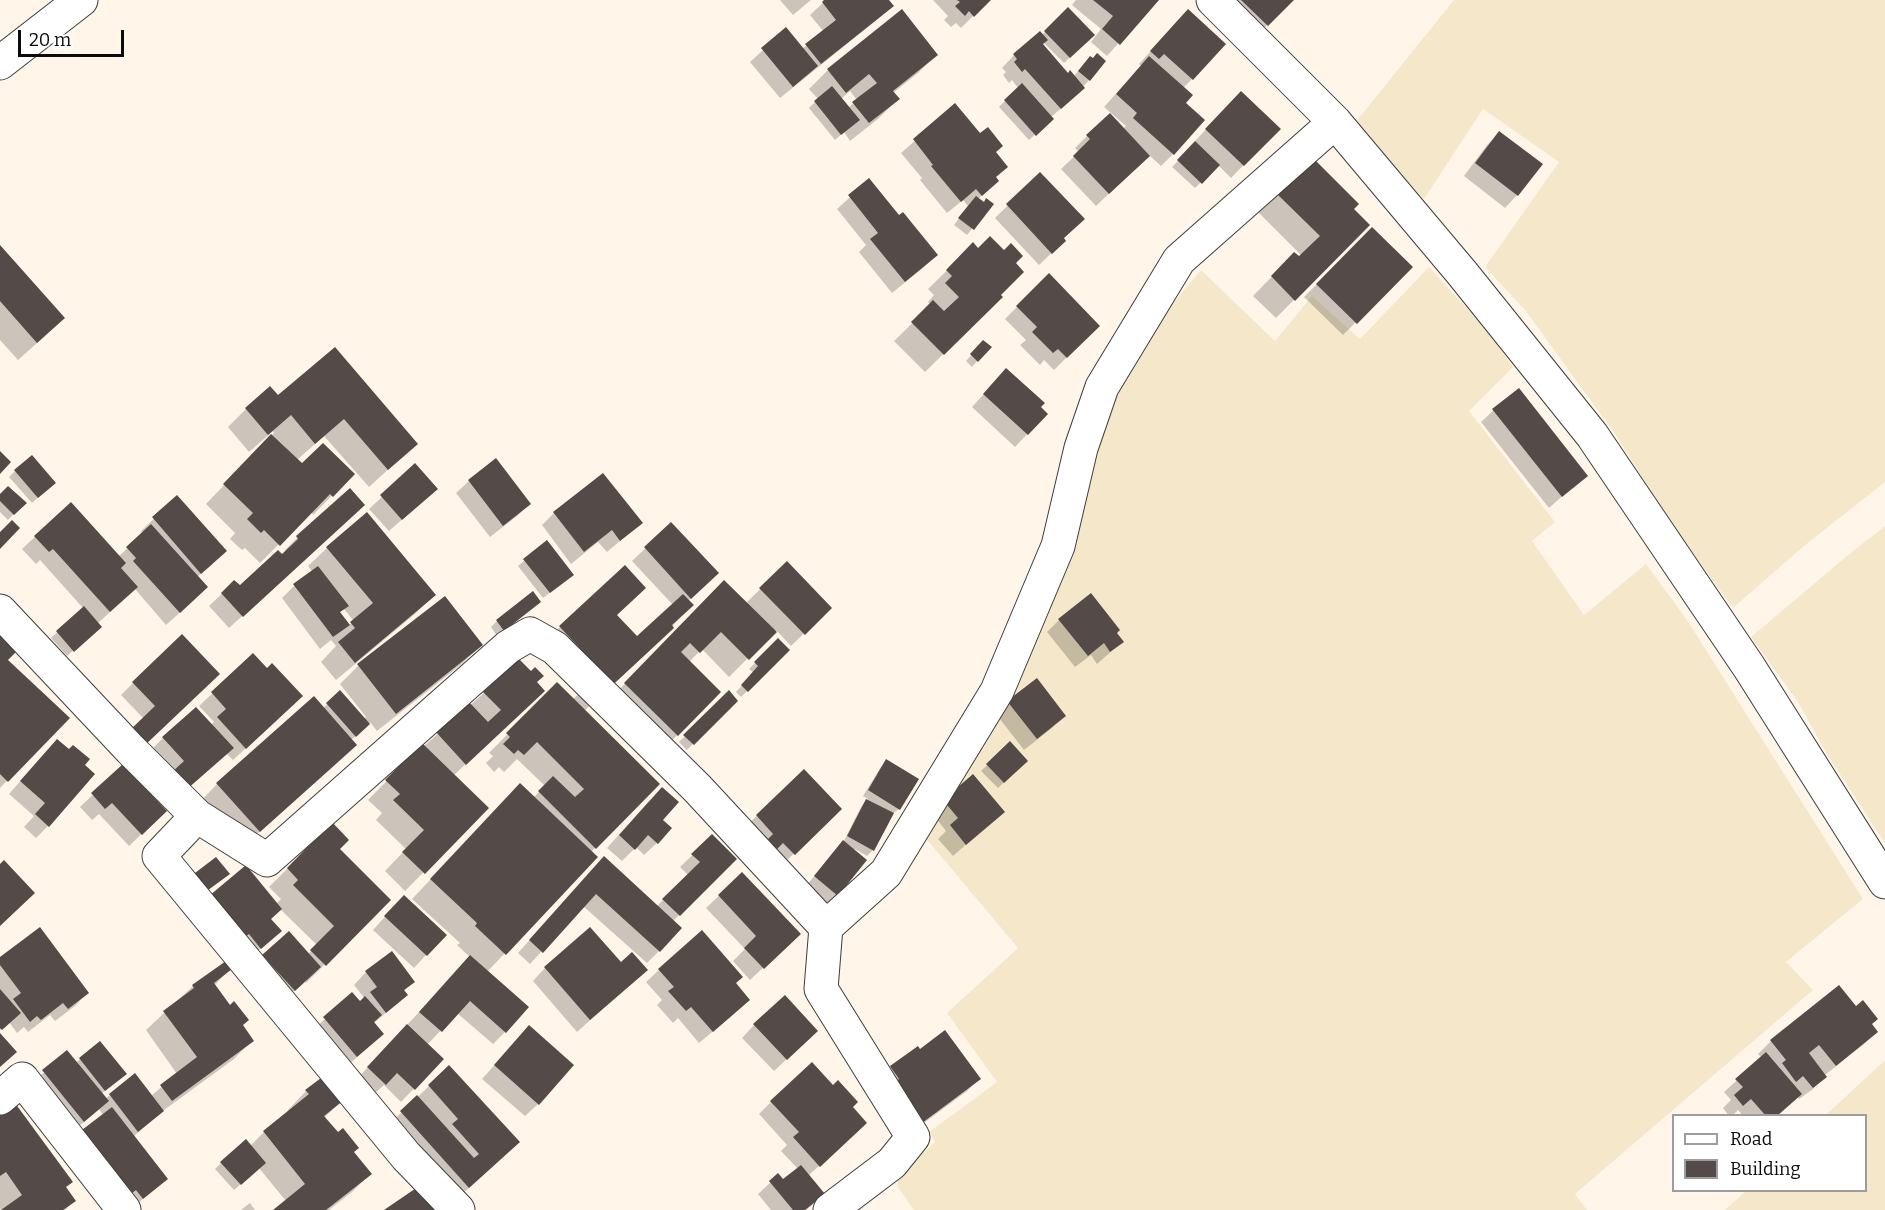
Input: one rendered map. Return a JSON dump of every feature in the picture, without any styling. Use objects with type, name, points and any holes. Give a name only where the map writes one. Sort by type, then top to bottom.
[{"type":"street","points":[[0,63],[81,0]]},
{"type":"street","points":[[1213,0],[1335,122],[1462,273],[1592,435],[1749,668],[1885,882]]},
{"type":"street","points":[[830,1210],[892,1163],[912,1137],[822,989],[826,927],[886,873],[997,691],[1058,546],[1081,448],[1102,387],[1179,260],[1335,122]]},
{"type":"street","points":[[0,611],[131,750],[197,816],[267,860],[508,647],[530,634],[555,648],[697,788],[826,927]]},
{"type":"street","points":[[197,816],[159,856],[406,1156],[458,1210]]},
{"type":"street","points":[[0,1098],[22,1079],[124,1210]]},
{"type":"shaded area","points":[[1454,0],[1885,0],[1885,482],[1804,546],[1733,608],[1671,523],[1615,434],[1525,310],[1485,267],[1559,162],[1483,109],[1424,199],[1354,124]]},
{"type":"shaded area","points":[[1429,267],[1485,328],[1513,367],[1469,411],[1555,522],[1532,541],[1584,615],[1646,564],[1687,620],[1863,899],[1786,962],[1813,990],[1575,1194],[1587,1210],[914,1210],[897,1186],[899,1175],[935,1142],[929,1132],[997,1082],[947,1013],[1018,948],[924,836],[947,805],[1037,641],[1073,549],[1105,423],[1142,340],[1201,270],[1275,341],[1312,296],[1360,339]]},
{"type":"shaded area","points":[[1885,526],[1885,843],[1828,756],[1798,702],[1751,637]]},
{"type":"shaded area","points":[[1885,1060],[1885,1210],[1725,1210],[1745,1192],[1867,1192],[1867,1114],[1827,1114]]},
{"type":"building","points":[[824,0],[889,0],[894,6],[821,64],[805,44],[836,20],[822,2]]},
{"type":"building","points":[[957,0],[991,0],[974,17],[969,11],[965,16],[955,6],[960,2]]},
{"type":"building","points":[[1093,0],[1159,0],[1120,45],[1102,29],[1113,16]]},
{"type":"building","points":[[1241,0],[1294,0],[1268,26]]},
{"type":"building","points":[[1068,7],[1095,35],[1070,58],[1044,31]]},
{"type":"building","points":[[902,9],[938,55],[893,91],[900,99],[869,123],[852,102],[877,83],[869,74],[846,93],[827,69]]},
{"type":"building","points":[[1188,9],[1226,44],[1193,80],[1164,54],[1159,59],[1150,51]]},
{"type":"building","points":[[786,27],[818,66],[793,87],[761,48]]},
{"type":"building","points":[[1040,31],[1048,40],[1043,44],[1068,73],[1070,70],[1085,88],[1061,109],[1025,69],[1022,72],[1014,62],[1017,59],[1013,54]]},
{"type":"building","points":[[1097,53],[1106,61],[1090,81],[1078,71],[1090,56],[1093,58]]},
{"type":"building","points":[[1149,56],[1193,95],[1186,103],[1205,120],[1174,155],[1133,118],[1137,113],[1116,94]]},
{"type":"building","points":[[1022,83],[1054,119],[1036,136],[1004,100]]},
{"type":"building","points":[[832,86],[860,120],[841,135],[814,101]]},
{"type":"building","points":[[1241,91],[1281,129],[1244,166],[1205,129]]},
{"type":"building","points":[[955,103],[980,133],[988,127],[1003,146],[996,152],[1008,167],[996,177],[999,181],[982,196],[976,189],[961,202],[931,166],[933,165],[913,139]]},
{"type":"building","points":[[1110,113],[1150,156],[1109,194],[1073,156],[1090,139],[1086,135]]},
{"type":"building","points":[[1499,131],[1543,164],[1518,196],[1475,163]]},
{"type":"building","points":[[1195,141],[1220,165],[1202,184],[1177,160]]},
{"type":"building","points":[[1311,156],[1359,204],[1354,209],[1370,225],[1295,301],[1271,276],[1294,252],[1299,256],[1320,236],[1275,192]]},
{"type":"building","points":[[1040,172],[1085,219],[1064,238],[1066,241],[1052,254],[1006,204]]},
{"type":"building","points":[[869,178],[899,215],[903,212],[938,255],[905,282],[870,239],[878,233],[848,195]]},
{"type":"building","points":[[976,196],[984,202],[986,198],[994,204],[974,230],[958,218]]},
{"type":"building","points":[[1372,227],[1413,267],[1357,324],[1316,284]]},
{"type":"building","points":[[990,236],[1004,250],[1011,243],[1023,256],[1016,263],[1024,272],[1001,295],[1003,297],[944,355],[911,322],[933,300],[944,311],[959,297],[945,283],[952,276],[946,270],[973,242],[978,248]]},
{"type":"building","points":[[0,245],[65,318],[37,343],[0,301]]},
{"type":"building","points":[[1049,273],[1100,326],[1067,358],[1058,349],[1053,353],[1032,332],[1037,327],[1016,306]]},
{"type":"building","points":[[983,340],[992,347],[978,362],[970,354]]},
{"type":"building","points":[[335,347],[418,444],[388,470],[344,419],[315,444],[291,415],[268,435],[245,408],[270,386],[278,395]]},
{"type":"building","points":[[1006,368],[1045,403],[1041,407],[1048,414],[1028,435],[983,394]]},
{"type":"building","points":[[1519,388],[1588,476],[1562,497],[1492,409]]},
{"type":"building","points":[[271,434],[302,463],[323,443],[355,474],[333,497],[330,494],[280,546],[264,530],[261,533],[247,519],[253,513],[223,484]]},
{"type":"building","points":[[0,451],[11,462],[0,474]]},
{"type":"building","points":[[32,455],[56,483],[38,498],[14,470]]},
{"type":"building","points":[[496,458],[531,504],[503,526],[468,480]]},
{"type":"building","points":[[415,463],[438,489],[402,520],[380,495]]},
{"type":"building","points":[[603,473],[643,523],[620,541],[612,530],[584,552],[553,512]]},
{"type":"building","points":[[8,486],[27,503],[14,515],[0,501],[0,494]]},
{"type":"building","points":[[350,488],[365,505],[243,617],[221,593],[234,580],[240,585],[278,550],[282,554],[298,539],[296,536]]},
{"type":"building","points":[[177,495],[227,551],[201,574],[152,517]]},
{"type":"building","points":[[71,502],[126,563],[121,568],[138,587],[110,612],[53,549],[49,552],[34,536]]},
{"type":"building","points":[[367,512],[436,595],[355,663],[338,642],[355,628],[350,622],[373,603],[326,547]]},
{"type":"building","points":[[12,520],[20,528],[0,549],[0,532]]},
{"type":"building","points":[[671,522],[719,573],[691,599],[644,547]]},
{"type":"building","points":[[151,524],[208,587],[180,613],[133,561],[136,558],[126,547]]},
{"type":"building","points":[[547,540],[574,575],[550,593],[523,559]]},
{"type":"building","points":[[787,561],[832,608],[805,635],[759,588]]},
{"type":"building","points":[[625,565],[646,588],[617,615],[637,636],[683,594],[694,605],[672,625],[674,628],[603,694],[600,670],[559,626]]},
{"type":"building","points":[[318,566],[349,606],[340,612],[350,625],[333,637],[293,584]]},
{"type":"building","points":[[724,580],[777,632],[749,660],[721,632],[700,653],[690,643],[681,652],[721,692],[678,736],[624,683]]},
{"type":"building","points":[[533,591],[541,602],[504,631],[496,620]]},
{"type":"building","points":[[1091,593],[1120,630],[1117,633],[1124,642],[1110,652],[1104,643],[1088,656],[1058,619]]},
{"type":"building","points":[[445,596],[483,645],[396,714],[357,664]]},
{"type":"building","points":[[84,606],[102,627],[74,652],[56,631]]},
{"type":"building","points":[[182,634],[220,674],[143,747],[128,732],[155,706],[132,682]]},
{"type":"building","points":[[0,636],[16,652],[8,660],[70,718],[8,782],[0,774]]},
{"type":"building","points":[[778,638],[790,650],[748,692],[741,685],[758,666],[754,662]]},
{"type":"building","points":[[253,653],[267,668],[272,663],[303,696],[246,749],[217,717],[226,709],[211,692]]},
{"type":"building","points":[[519,659],[531,671],[535,667],[544,676],[537,682],[545,691],[466,765],[436,732],[469,702],[488,722],[501,710],[483,692]]},
{"type":"building","points":[[1037,678],[1066,716],[1037,739],[1007,701]]},
{"type":"building","points":[[557,682],[660,784],[596,849],[538,791],[553,776],[575,797],[584,789],[537,742],[524,755],[518,750],[514,754],[503,744],[510,737],[506,733]]},
{"type":"building","points":[[340,690],[370,724],[356,737],[326,703]]},
{"type":"building","points":[[729,690],[738,701],[694,745],[683,735]]},
{"type":"building","points":[[314,696],[357,745],[260,832],[216,783]]},
{"type":"building","points":[[196,707],[234,748],[186,790],[171,773],[184,761],[162,737]]},
{"type":"building","points":[[57,739],[69,749],[73,745],[90,759],[85,765],[95,774],[49,827],[35,814],[45,803],[20,781]]},
{"type":"building","points":[[1010,741],[1028,761],[1004,783],[986,764]]},
{"type":"building","points":[[422,743],[489,808],[425,874],[402,852],[424,830],[393,800],[400,794],[385,780]]},
{"type":"building","points":[[886,759],[919,779],[900,810],[868,790]]},
{"type":"building","points":[[123,764],[167,811],[142,835],[112,803],[105,809],[91,793]]},
{"type":"building","points":[[804,769],[842,809],[795,855],[783,843],[777,849],[768,839],[773,834],[756,815]]},
{"type":"building","points":[[973,774],[1005,812],[966,845],[950,825],[958,818],[943,800]]},
{"type":"building","points":[[520,783],[598,857],[506,955],[475,926],[477,923],[430,879]]},
{"type":"building","points":[[662,787],[679,802],[663,820],[672,828],[658,844],[648,835],[635,850],[619,835]]},
{"type":"building","points":[[866,799],[894,813],[874,851],[847,836]]},
{"type":"building","points":[[332,822],[349,840],[340,849],[391,900],[326,966],[310,950],[334,926],[293,885],[298,880],[287,868]]},
{"type":"building","points":[[712,834],[737,859],[680,916],[662,899],[700,862],[691,854]]},
{"type":"building","points":[[843,840],[867,860],[838,896],[814,876]]},
{"type":"building","points":[[604,856],[682,928],[660,952],[596,894],[543,953],[529,940]]},
{"type":"building","points":[[216,857],[230,874],[204,893],[191,876]]},
{"type":"building","points":[[4,860],[35,893],[0,926],[0,864]]},
{"type":"building","points":[[246,865],[282,909],[271,919],[282,931],[261,949],[249,934],[244,938],[209,896]]},
{"type":"building","points":[[742,872],[801,934],[764,969],[744,948],[756,936],[718,895]]},
{"type":"building","points":[[404,895],[447,935],[427,956],[384,916]]},
{"type":"building","points":[[40,927],[89,993],[68,1009],[63,1003],[41,1020],[37,1016],[30,1022],[13,999],[21,993],[0,965],[0,957]]},
{"type":"building","points":[[590,927],[621,962],[632,952],[648,970],[590,1020],[544,967]]},
{"type":"building","points":[[702,930],[743,977],[736,983],[750,1000],[713,1032],[691,1007],[686,1011],[668,991],[674,987],[658,969]]},
{"type":"building","points":[[289,931],[321,967],[295,991],[262,955]]},
{"type":"building","points":[[392,951],[415,982],[404,990],[408,995],[386,1013],[370,992],[377,987],[365,971]]},
{"type":"building","points":[[470,955],[529,1007],[506,1033],[470,1001],[442,1032],[419,1012]]},
{"type":"building","points":[[226,961],[232,969],[214,983],[230,1005],[234,1001],[249,1020],[243,1025],[254,1041],[172,1101],[160,1085],[197,1057],[163,1011],[194,988],[192,985]]},
{"type":"building","points":[[1839,985],[1856,1006],[1863,1000],[1878,1019],[1872,1024],[1878,1032],[1836,1066],[1819,1045],[1809,1053],[1827,1077],[1813,1088],[1803,1076],[1796,1082],[1782,1063],[1786,1060],[1770,1040]]},
{"type":"building","points":[[0,989],[21,1013],[2,1030],[0,1028]]},
{"type":"building","points":[[352,992],[360,1001],[365,996],[382,1015],[374,1022],[384,1034],[357,1057],[323,1017]]},
{"type":"building","points":[[785,995],[818,1031],[787,1060],[753,1024]]},
{"type":"building","points":[[407,1024],[444,1059],[415,1090],[397,1073],[386,1085],[367,1067]]},
{"type":"building","points":[[529,1025],[574,1065],[539,1105],[494,1065]]},
{"type":"building","points":[[945,1030],[981,1079],[922,1123],[893,1084],[899,1079],[890,1066],[918,1046],[920,1049]]},
{"type":"building","points":[[0,1033],[17,1052],[0,1067]]},
{"type":"building","points":[[100,1041],[127,1074],[105,1091],[79,1058]]},
{"type":"building","points":[[67,1050],[109,1101],[84,1122],[42,1070]]},
{"type":"building","points":[[1766,1052],[1802,1094],[1779,1114],[1764,1114],[1751,1099],[1743,1106],[1734,1095],[1743,1087],[1735,1079]]},
{"type":"building","points":[[812,1062],[833,1085],[838,1080],[858,1102],[853,1107],[867,1123],[820,1167],[793,1137],[799,1132],[770,1101]]},
{"type":"building","points":[[449,1065],[520,1142],[469,1188],[400,1111],[417,1095],[474,1158],[479,1154],[452,1124],[458,1119],[428,1085]]},
{"type":"building","points":[[135,1073],[164,1111],[138,1132],[109,1094]]},
{"type":"building","points":[[325,1075],[344,1100],[324,1116],[338,1132],[343,1128],[359,1148],[354,1152],[372,1174],[326,1210],[273,1210],[305,1184],[263,1131],[309,1094],[305,1090]]},
{"type":"building","points":[[12,1099],[73,1182],[66,1187],[76,1201],[63,1210],[1,1210],[22,1195],[6,1172],[0,1176],[0,1108]]},
{"type":"building","points":[[112,1107],[168,1179],[143,1199],[136,1190],[127,1197],[78,1133]]},
{"type":"building","points":[[246,1139],[266,1163],[241,1185],[220,1162]]},
{"type":"building","points":[[801,1165],[825,1194],[805,1210],[793,1210],[769,1181],[778,1173],[783,1179]]},
{"type":"building","points":[[425,1182],[444,1210],[384,1210]]}]
